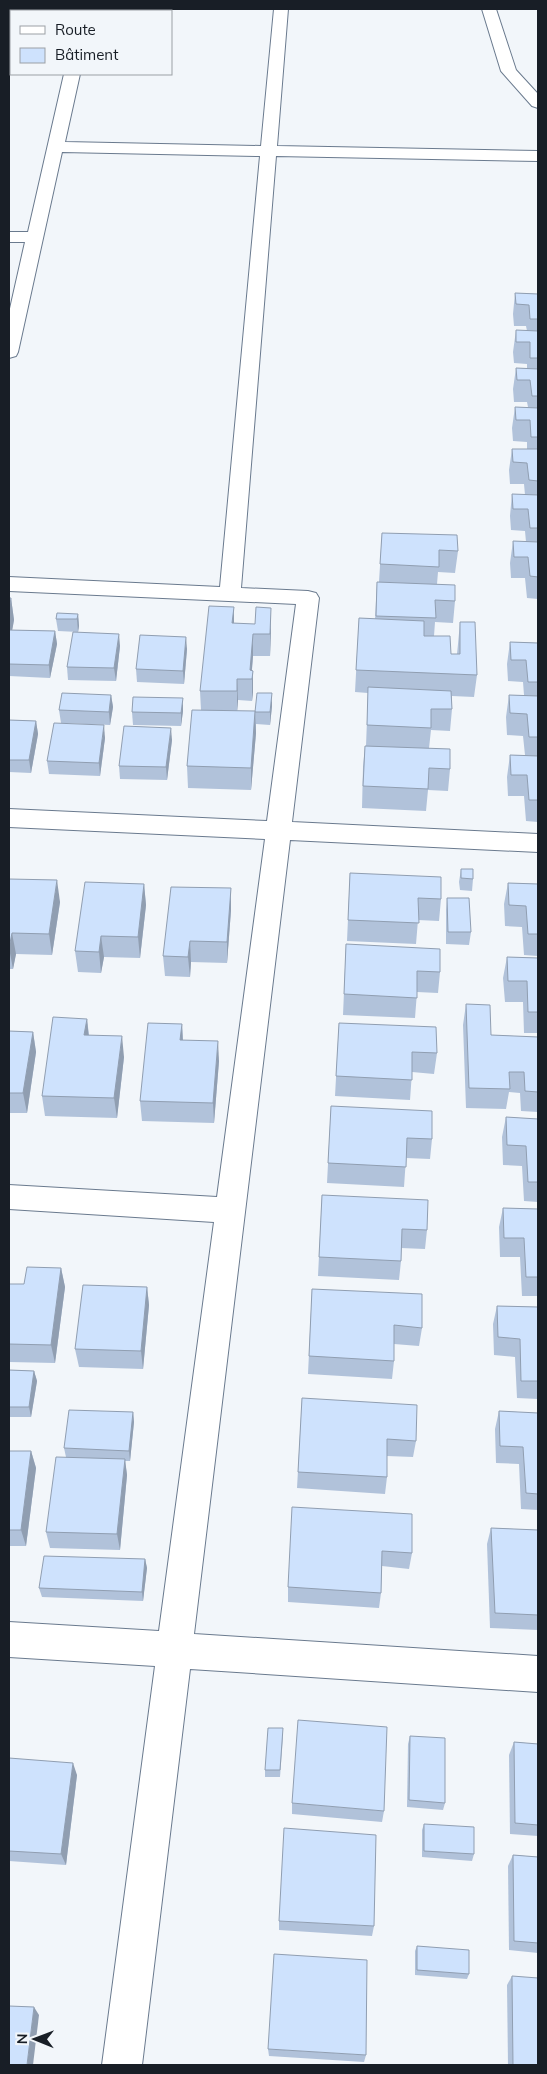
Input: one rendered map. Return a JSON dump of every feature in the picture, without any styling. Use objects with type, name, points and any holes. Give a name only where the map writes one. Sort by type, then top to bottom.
[{"type":"street","points":[[230,594],[282,9]]},
{"type":"street","points":[[489,9],[509,71],[538,103]]},
{"type":"street","points":[[9,352],[72,75]]},
{"type":"street","points":[[55,148],[538,156]]},
{"type":"street","points":[[9,237],[35,237]]},
{"type":"street","points":[[9,584],[308,598],[122,2065]]},
{"type":"street","points":[[9,818],[538,843]]},
{"type":"street","points":[[9,1198],[231,1210]]},
{"type":"street","points":[[9,1639],[538,1674]]},
{"type":"building","points":[[515,293],[538,294],[538,319],[530,319],[529,305],[516,304]]},
{"type":"building","points":[[516,330],[538,331],[538,358],[530,358],[530,342],[516,342]]},
{"type":"building","points":[[516,368],[538,369],[538,396],[532,396],[530,380],[517,380]]},
{"type":"building","points":[[515,407],[538,408],[538,437],[531,437],[530,420],[516,420]]},
{"type":"building","points":[[512,449],[538,449],[538,481],[529,480],[527,463],[513,462]]},
{"type":"building","points":[[512,494],[538,495],[538,528],[530,528],[528,509],[513,509]]},
{"type":"building","points":[[382,533],[457,535],[458,551],[439,550],[439,567],[380,564]]},
{"type":"building","points":[[513,541],[538,542],[538,577],[530,576],[528,557],[514,557]]},
{"type":"building","points":[[377,582],[455,585],[455,601],[435,600],[436,618],[376,616]]},
{"type":"building","points":[[209,606],[234,607],[232,623],[255,624],[256,607],[271,608],[270,634],[253,634],[250,670],[253,671],[252,679],[237,679],[237,691],[200,691]]},
{"type":"building","points":[[57,613],[78,614],[77,619],[56,619]]},
{"type":"building","points":[[359,618],[424,621],[424,636],[450,636],[451,654],[460,654],[460,622],[475,622],[477,675],[356,670]]},
{"type":"building","points":[[9,630],[55,631],[49,665],[9,664]]},
{"type":"building","points":[[73,632],[119,634],[114,668],[67,667]]},
{"type":"building","points":[[140,635],[186,637],[183,671],[136,669]]},
{"type":"building","points":[[510,642],[538,643],[538,682],[528,682],[526,660],[511,660]]},
{"type":"building","points":[[368,687],[451,691],[452,709],[431,709],[431,728],[367,725]]},
{"type":"building","points":[[62,693],[111,695],[109,712],[59,710]]},
{"type":"building","points":[[257,693],[272,693],[270,712],[255,712]]},
{"type":"building","points":[[509,695],[538,696],[538,737],[529,737],[527,714],[510,713]]},
{"type":"building","points":[[133,697],[183,698],[181,713],[132,712]]},
{"type":"building","points":[[192,710],[255,711],[251,768],[187,766]]},
{"type":"building","points":[[9,720],[36,721],[29,760],[9,760]]},
{"type":"building","points":[[54,723],[104,725],[99,763],[47,761]]},
{"type":"building","points":[[124,726],[171,728],[166,767],[119,766]]},
{"type":"building","points":[[365,746],[450,749],[450,769],[429,768],[428,789],[363,786]]},
{"type":"building","points":[[510,755],[538,756],[538,800],[529,800],[527,775],[511,775]]},
{"type":"building","points":[[461,869],[473,869],[473,879],[461,878]]},
{"type":"building","points":[[350,873],[441,877],[441,899],[418,898],[419,923],[348,920]]},
{"type":"building","points":[[9,879],[57,880],[49,934],[12,933],[9,948]]},
{"type":"building","points":[[85,882],[144,884],[138,937],[101,936],[99,952],[75,951]]},
{"type":"building","points":[[508,883],[538,884],[538,934],[528,934],[526,906],[509,905]]},
{"type":"building","points":[[171,887],[231,888],[227,942],[190,941],[188,957],[163,956]]},
{"type":"building","points":[[447,898],[469,898],[471,932],[448,932]]},
{"type":"building","points":[[346,944],[440,949],[440,972],[417,971],[417,998],[344,994]]},
{"type":"building","points":[[507,957],[538,958],[538,1012],[528,1012],[527,981],[508,981]]},
{"type":"building","points":[[466,1004],[490,1005],[491,1035],[538,1037],[538,1092],[525,1091],[524,1072],[509,1072],[510,1089],[469,1088]]},
{"type":"building","points":[[53,1017],[87,1019],[84,1035],[122,1036],[114,1098],[42,1096]]},
{"type":"building","points":[[148,1023],[182,1024],[180,1040],[218,1041],[213,1103],[140,1101]]},
{"type":"building","points":[[339,1023],[436,1027],[437,1053],[412,1052],[412,1080],[336,1076]]},
{"type":"building","points":[[9,1031],[33,1032],[23,1093],[9,1093]]},
{"type":"building","points":[[331,1106],[432,1111],[432,1139],[407,1138],[406,1167],[328,1163]]},
{"type":"building","points":[[506,1117],[538,1119],[538,1182],[528,1182],[526,1146],[507,1145]]},
{"type":"building","points":[[322,1195],[428,1200],[427,1230],[402,1229],[401,1261],[319,1257]]},
{"type":"building","points":[[503,1208],[538,1209],[538,1277],[526,1277],[524,1238],[504,1238]]},
{"type":"building","points":[[27,1267],[61,1268],[51,1345],[9,1344],[9,1284],[24,1284]]},
{"type":"building","points":[[83,1285],[147,1287],[141,1351],[75,1349]]},
{"type":"building","points":[[312,1289],[422,1294],[422,1328],[394,1325],[394,1361],[309,1356]]},
{"type":"building","points":[[497,1306],[538,1307],[538,1381],[521,1381],[520,1339],[498,1337]]},
{"type":"building","points":[[9,1370],[34,1371],[29,1407],[9,1407]]},
{"type":"building","points":[[302,1398],[417,1405],[416,1441],[387,1439],[387,1477],[298,1472]]},
{"type":"building","points":[[69,1410],[133,1412],[129,1451],[64,1448]]},
{"type":"building","points":[[499,1411],[538,1413],[538,1494],[526,1493],[523,1447],[500,1446]]},
{"type":"building","points":[[9,1451],[31,1451],[21,1530],[9,1530]]},
{"type":"building","points":[[56,1457],[125,1459],[117,1534],[46,1532]]},
{"type":"building","points":[[292,1507],[412,1514],[412,1553],[382,1551],[381,1593],[288,1587]]},
{"type":"building","points":[[491,1528],[538,1530],[538,1615],[495,1613]]},
{"type":"building","points":[[44,1556],[145,1559],[142,1592],[39,1588]]},
{"type":"building","points":[[298,1720],[387,1727],[384,1811],[292,1803]]},
{"type":"building","points":[[268,1728],[283,1728],[280,1770],[265,1770]]},
{"type":"building","points":[[410,1736],[445,1738],[445,1803],[409,1800]]},
{"type":"building","points":[[514,1742],[538,1744],[538,1825],[515,1823]]},
{"type":"building","points":[[9,1758],[73,1763],[61,1854],[9,1851]]},
{"type":"building","points":[[424,1824],[474,1827],[474,1854],[424,1851]]},
{"type":"building","points":[[284,1828],[376,1835],[374,1926],[279,1921]]},
{"type":"building","points":[[513,1855],[538,1857],[538,1943],[514,1941]]},
{"type":"building","points":[[417,1946],[469,1950],[469,1974],[417,1970]]},
{"type":"building","points":[[274,1954],[367,1960],[366,2055],[268,2049]]},
{"type":"building","points":[[512,1976],[538,1978],[538,2065],[513,2065]]},
{"type":"building","points":[[9,2006],[34,2007],[27,2065],[9,2065]]}]
